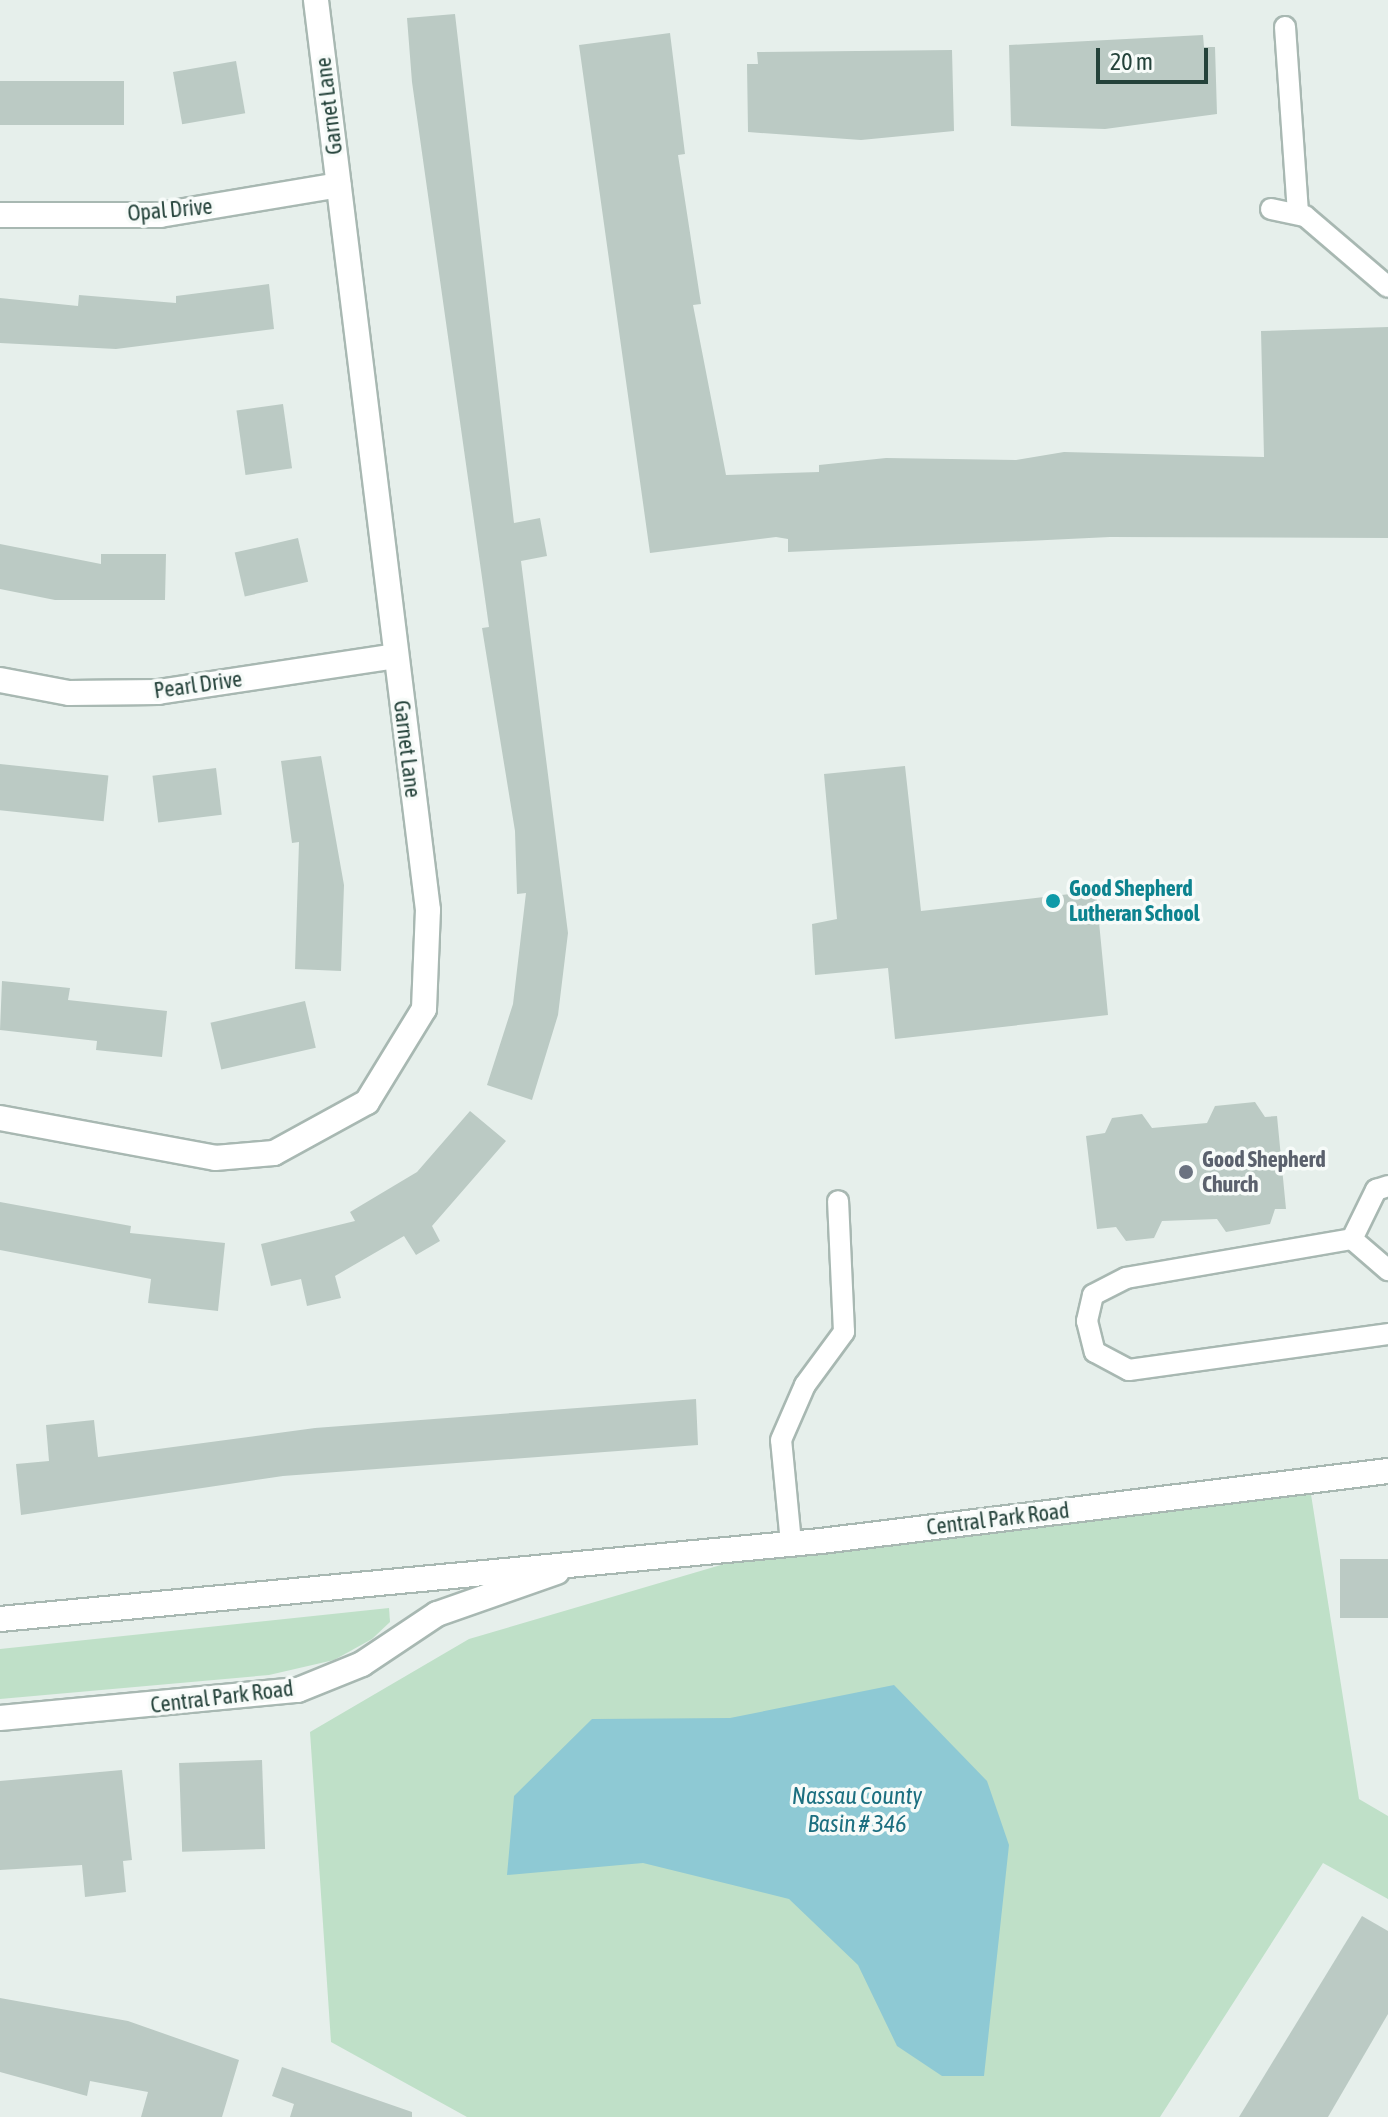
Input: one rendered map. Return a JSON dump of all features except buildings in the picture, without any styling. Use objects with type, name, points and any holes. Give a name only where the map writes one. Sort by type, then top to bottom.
[{"type":"street","name":"Garnet Lane","points":[[0,1118],[215,1158],[274,1153],[367,1102],[424,1009],[428,974],[428,910],[316,0]]},
{"type":"street","name":"Opal Drive","points":[[0,215],[160,215],[339,185]]},
{"type":"street","name":"Pearl Drive","points":[[0,680],[69,693],[158,692],[395,656]]},
{"type":"street","name":"Central Park Road","points":[[0,1619],[791,1543],[1388,1471]]},
{"type":"street","name":"Central Park Road","points":[[0,1718],[298,1690],[362,1664],[437,1614],[607,1559]]},
{"type":"lane","points":[[1285,27],[1298,214]]},
{"type":"lane","points":[[1271,209],[1298,214],[1388,287]]},
{"type":"lane","points":[[1352,1239],[1376,1190],[1388,1186]]},
{"type":"lane","points":[[791,1543],[781,1440],[805,1385],[844,1332],[838,1201]]},
{"type":"lane","points":[[1352,1239],[1388,1270]]},
{"type":"lane","points":[[1352,1239],[1126,1278],[1093,1295],[1087,1321],[1095,1352],[1129,1370],[1388,1334]]},
{"type":"green space","points":[[1310,1488],[1359,1799],[1388,1816],[1388,1899],[1323,1863],[1160,2117],[467,2117],[331,2042],[310,1732],[469,1639],[731,1562]]},
{"type":"green space","points":[[389,1608],[390,1622],[372,1639],[334,1660],[269,1675],[0,1699],[0,1649]]},
{"type":"water","name":"Nassau County Basin # 346","points":[[894,1685],[987,1781],[1009,1845],[984,2076],[942,2076],[897,2046],[858,1965],[789,1899],[643,1863],[507,1875],[514,1796],[592,1719],[730,1718]]},
{"type":"place","name":"Good Shepherd Lutheran School","points":[[1053,901]]},
{"type":"place","name":"Good Shepherd Church","points":[[1186,1172]]}]
